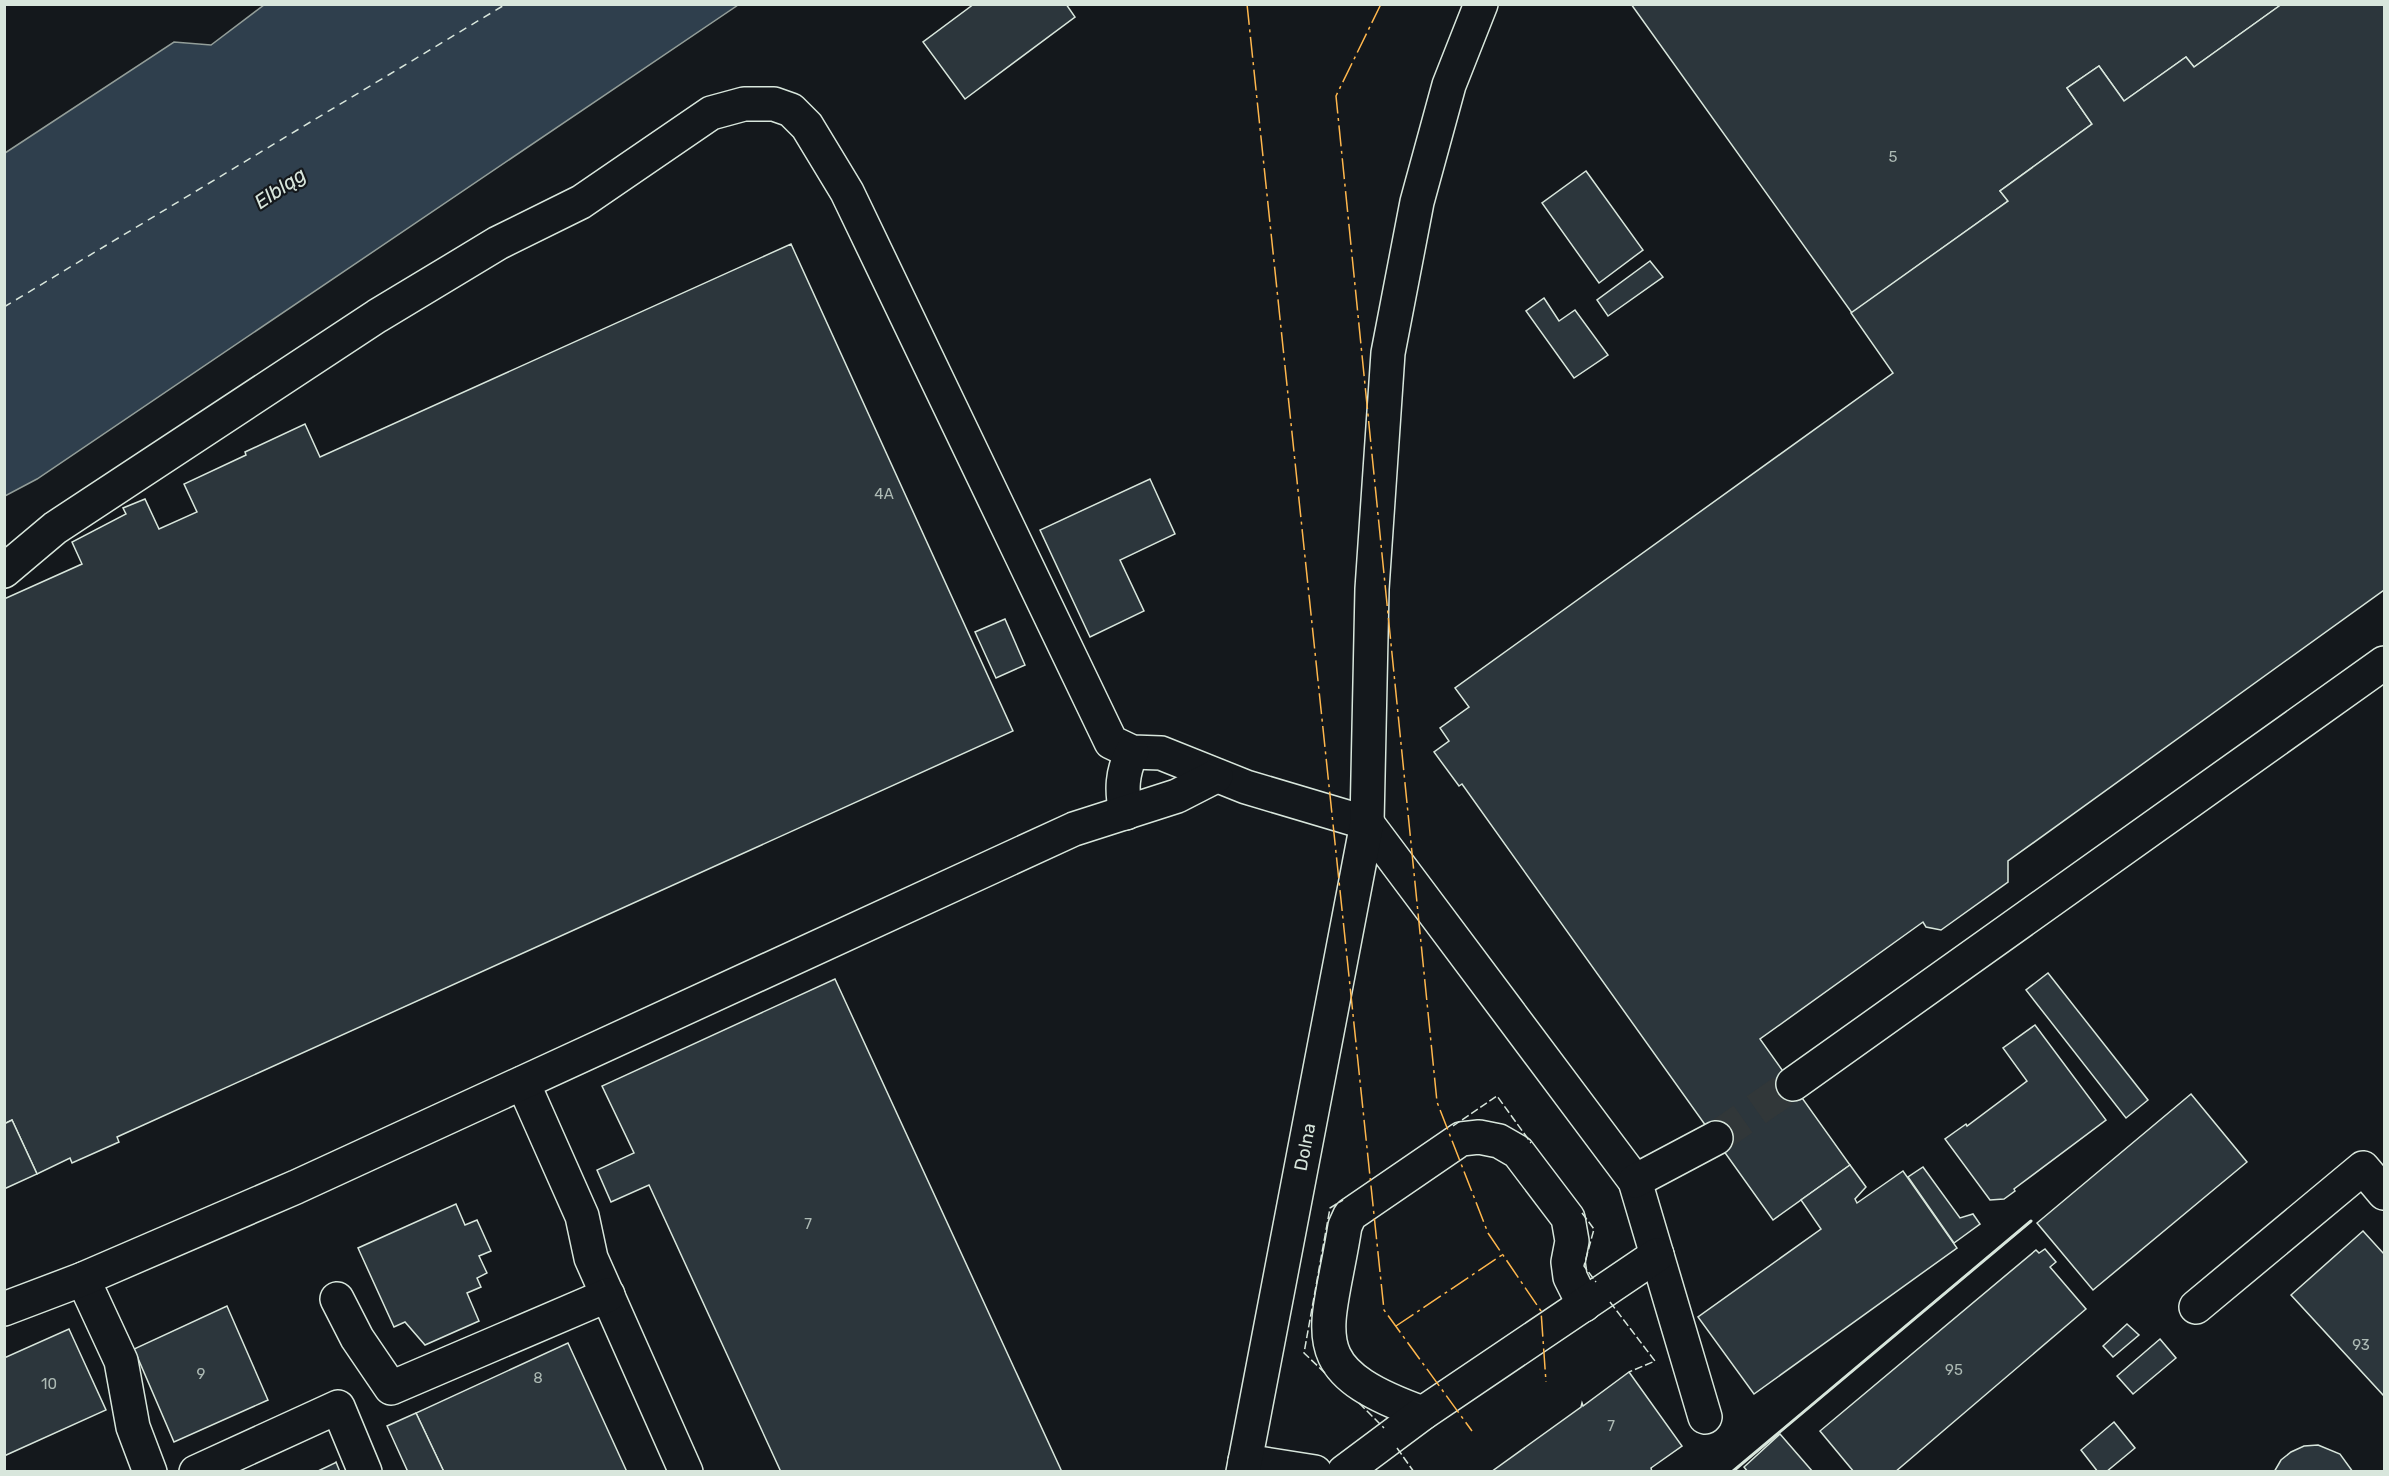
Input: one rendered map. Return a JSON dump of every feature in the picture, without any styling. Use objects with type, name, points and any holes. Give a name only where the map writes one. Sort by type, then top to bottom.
[{"type":"street","name":"Dolna","points":[[1244,1466],[1367,823],[1372,589],[1388,353],[1418,202],[1449,85],[1481,4]]},
{"type":"street","points":[[4,571],[55,528],[377,316],[498,243],[581,202],[711,113],[744,104],[774,104],[791,110],[807,126],[847,192],[1111,742],[1132,752],[1161,753],[1216,776],[1367,823],[1635,1181],[1705,1418]]},
{"type":"street","points":[[1793,1084],[2385,663]]},
{"type":"street","points":[[1126,813],[1122,793],[1124,769],[1132,752]]},
{"type":"street","points":[[4,1309],[83,1279],[296,1187],[1074,829],[1177,796],[1216,776]]},
{"type":"street","points":[[523,1083],[582,1215],[591,1258],[686,1472]]},
{"type":"street","points":[[1423,1413],[1382,1398],[1353,1381],[1338,1365],[1330,1347],[1329,1307],[1345,1226],[1350,1215],[1443,1150],[1461,1139],[1479,1137],[1499,1141],[1518,1152],[1568,1218],[1572,1241],[1568,1262],[1570,1277],[1584,1305]]},
{"type":"street","points":[[1635,1181],[1716,1138]]},
{"type":"street","points":[[2196,1307],[2363,1168],[2385,1193]]},
{"type":"street","points":[[1344,1472],[1423,1413],[1656,1255]]},
{"type":"street","points":[[83,1279],[121,1361],[133,1427],[150,1472]]},
{"type":"street","points":[[337,1299],[357,1338],[391,1388],[608,1295]]},
{"type":"street","points":[[196,1472],[338,1407],[365,1472]]},
{"type":"street","points":[[1244,1466],[1316,1472]]},
{"type":"water","name":"Elbląg","points":[[264,5],[738,5],[37,479],[5,496],[5,153],[174,42],[211,45]]},
{"type":"building","points":[[974,4],[1066,4],[1075,17],[965,99],[923,42]]},
{"type":"building","points":[[1631,4],[2282,4],[2194,67],[2186,57],[2124,101],[2099,66],[2067,88],[2092,124],[2000,191],[2008,201],[1852,313]]},
{"type":"building","points":[[2282,4],[2384,4],[2384,590],[2008,861],[2008,882],[1941,930],[1926,927],[1923,922],[1760,1039],[1850,1165],[1773,1220],[1462,784],[1459,786],[1434,752],[1449,741],[1440,728],[1469,707],[1455,688],[1893,373],[1851,313],[2008,201],[2000,191],[2092,124],[2067,88],[2099,66],[2124,101],[2186,57],[2194,67]]},
{"type":"building","points":[[1586,171],[1643,250],[1599,283],[1542,203]]},
{"type":"building","points":[[791,244],[1013,731],[117,1137],[119,1142],[72,1163],[70,1158],[37,1174],[12,1120],[4,1124],[4,599],[82,564],[72,542],[126,514],[123,508],[145,499],[159,529],[197,512],[184,484],[305,424],[320,457]]},
{"type":"building","points":[[1650,261],[1663,277],[1608,316],[1597,300]]},
{"type":"building","points":[[1544,298],[1559,321],[1575,310],[1608,355],[1574,378],[1526,311]]},
{"type":"building","points":[[1150,479],[1175,534],[1120,560],[1144,611],[1090,637],[1040,530]]},
{"type":"building","points":[[1005,619],[1025,665],[996,678],[975,632]]},
{"type":"building","points":[[2048,973],[2148,1100],[2126,1118],[2026,990]]},
{"type":"building","points":[[835,979],[1062,1472],[781,1472],[649,1185],[611,1202],[597,1170],[634,1153],[602,1086]]},
{"type":"building","points":[[2035,1025],[2106,1120],[2004,1199],[1990,1200],[1945,1139],[1966,1124],[1967,1126],[2027,1081],[2003,1048]]},
{"type":"building","points":[[2191,1094],[2247,1162],[2093,1290],[2037,1223]]},
{"type":"building","points":[[12,1120],[37,1174],[4,1189],[4,1124]]},
{"type":"building","points":[[1850,1165],[1866,1187],[1855,1199],[1857,1203],[1903,1171],[1957,1248],[1754,1394],[1698,1317],[1821,1229],[1801,1200]]},
{"type":"building","points":[[1923,1167],[1960,1218],[1973,1214],[1980,1224],[1954,1243],[1908,1177]]},
{"type":"building","points":[[456,1204],[465,1225],[477,1220],[491,1251],[479,1256],[487,1273],[477,1278],[481,1287],[467,1293],[479,1321],[425,1345],[405,1322],[394,1327],[358,1248]]},
{"type":"building","points":[[2363,1231],[2384,1254],[2384,1396],[2291,1295]]},
{"type":"building","points":[[2045,1249],[2056,1262],[2050,1267],[2086,1309],[1895,1472],[1854,1472],[1820,1431],[2036,1250],[2039,1253]]},
{"type":"building","points":[[227,1306],[268,1400],[174,1442],[134,1349]]},
{"type":"building","points":[[2127,1324],[2139,1335],[2113,1357],[2103,1346]]},
{"type":"building","points":[[69,1329],[106,1410],[4,1456],[4,1358]]},
{"type":"building","points":[[2160,1339],[2176,1358],[2133,1394],[2117,1376]]},
{"type":"building","points":[[568,1343],[627,1472],[444,1472],[416,1413]]},
{"type":"building","points":[[1629,1372],[1682,1446],[1651,1468],[1652,1472],[1491,1472],[1581,1407],[1582,1403],[1583,1406]]},
{"type":"building","points":[[416,1413],[444,1472],[408,1472],[387,1426]]},
{"type":"building","points":[[2114,1422],[2135,1448],[2106,1472],[2098,1472],[2081,1450]]},
{"type":"building","points":[[1780,1434],[1813,1472],[1748,1472],[1744,1467]]},
{"type":"building","points":[[2318,1445],[2340,1454],[2353,1472],[2274,1472],[2281,1460],[2291,1452],[2304,1446]]},
{"type":"building","points":[[335,1463],[340,1472],[316,1472]]},
{"type":"ferry route","points":[[4,307],[506,4]]},
{"type":"tunnel","points":[[1716,1138],[1793,1084]]},
{"type":"fence","points":[[1453,1126],[1497,1096],[1531,1143]]},
{"type":"fence","points":[[1325,1373],[1304,1353],[1330,1208],[1343,1200]]},
{"type":"fence","points":[[1582,1213],[1594,1229],[1584,1266],[1596,1282]]},
{"type":"fence","points":[[1610,1302],[1655,1361],[1629,1372]]},
{"type":"fence","points":[[1359,1403],[1384,1428]]},
{"type":"fence","points":[[1397,1448],[1414,1472]]},
{"type":"wall","points":[[1732,1472],[2031,1221]]},
{"type":"power","points":[[1247,4],[1384,1310],[1472,1431]]},
{"type":"power","points":[[1381,4],[1336,96],[1437,1102],[1488,1233],[1541,1311],[1546,1382]]},
{"type":"power","points":[[1396,1326],[1502,1255]]}]
